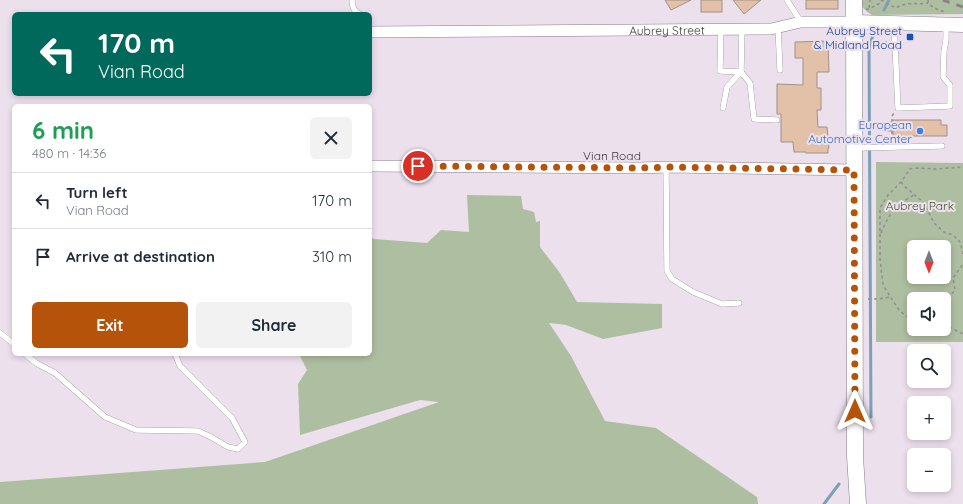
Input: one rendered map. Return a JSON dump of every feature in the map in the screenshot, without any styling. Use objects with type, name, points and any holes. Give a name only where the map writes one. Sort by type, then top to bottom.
[{"type":"main road","points":[[854,0],[860,148],[854,170],[855,456],[858,504]]},
{"type":"street","name":"Aubrey Street","points":[[372,32],[771,29],[801,22],[894,24],[947,19],[963,25]]},
{"type":"street","name":"Vian Road","points":[[372,166],[666,167],[854,170]]},
{"type":"lane","points":[[352,0],[352,5],[357,12]]},
{"type":"lane","points":[[787,0],[801,22]]},
{"type":"lane","points":[[894,24],[898,108],[950,106],[950,85],[944,77],[944,51],[947,19]]},
{"type":"lane","points":[[778,27],[780,70]]},
{"type":"lane","points":[[721,29],[720,71],[741,72]]},
{"type":"lane","points":[[742,29],[741,72],[750,83],[754,119],[777,120]]},
{"type":"lane","points":[[723,108],[727,87],[741,72]]},
{"type":"lane","points":[[860,148],[942,146]]},
{"type":"lane","points":[[666,167],[667,271],[672,279],[693,292],[722,304],[739,303]]},
{"type":"lane","points":[[0,332],[12,342]]},
{"type":"lane","points":[[27,356],[36,363],[55,373],[105,417],[136,430],[198,431],[228,447],[238,449],[245,442],[232,418],[180,366],[176,356]]},
{"type":"path","points":[[870,0],[869,9],[882,1],[896,8],[901,5],[928,1],[947,19]]},
{"type":"path","points":[[866,43],[880,42]]},
{"type":"path","points":[[892,147],[892,116],[898,108]]},
{"type":"path","points":[[907,316],[902,314],[890,297],[882,278],[880,259],[880,208],[888,195],[901,182],[907,172],[914,168],[937,169],[963,167]]},
{"type":"path","points":[[901,182],[923,202],[934,223],[944,232],[953,235],[960,242],[963,254]]},
{"type":"path","points":[[880,235],[886,220],[898,204],[914,195]]},
{"type":"path","points":[[951,295],[955,290],[953,278],[963,264]]},
{"type":"path","points":[[866,299],[890,297]]},
{"type":"path","points":[[951,328],[963,334]]},
{"type":"green space","points":[[861,0],[963,0],[963,14],[872,15],[864,9]]},
{"type":"green space","name":"Aubrey Park","points":[[876,162],[963,163],[963,342],[876,342]]},
{"type":"green space","points":[[467,195],[521,196],[523,209],[534,212],[536,222],[540,221],[540,247],[560,273],[577,302],[662,304],[662,328],[603,339],[566,325],[549,323],[571,356],[605,421],[656,428],[757,497],[758,504],[0,504],[0,482],[265,462],[439,402],[420,400],[300,435],[298,384],[307,370],[300,356],[372,356],[372,238],[427,243],[441,230],[469,232]]},
{"type":"building","points":[[665,0],[691,0],[671,10]]},
{"type":"building","points":[[701,0],[722,0],[722,12],[701,12]]},
{"type":"building","points":[[733,0],[761,0],[744,14]]},
{"type":"building","points":[[806,0],[838,0],[838,9],[806,9]]},
{"type":"building","points":[[828,41],[829,72],[817,72],[817,88],[821,88],[821,110],[817,110],[818,127],[827,127],[828,153],[794,152],[793,142],[781,142],[781,114],[777,114],[777,84],[803,85],[803,58],[795,58],[795,42]]},
{"type":"building","name":"European Automotive Center","points":[[893,120],[941,120],[941,125],[947,125],[947,136],[901,136],[901,142],[893,142],[893,131],[883,131],[883,123],[893,122]]},
{"type":"waterway","points":[[884,10],[889,0]]},
{"type":"waterway","points":[[871,417],[869,48],[874,32]]},
{"type":"waterway","points":[[824,504],[839,484]]},
{"type":"railway","points":[[943,0],[963,7]]},
{"type":"place","name":"Aubrey Street & Midland Road","points":[[910,37]]},
{"type":"place","name":"European Automotive Center","points":[[920,131]]},
{"type":"route","points":[[418,166],[669,167],[854,170],[855,411]]}]
